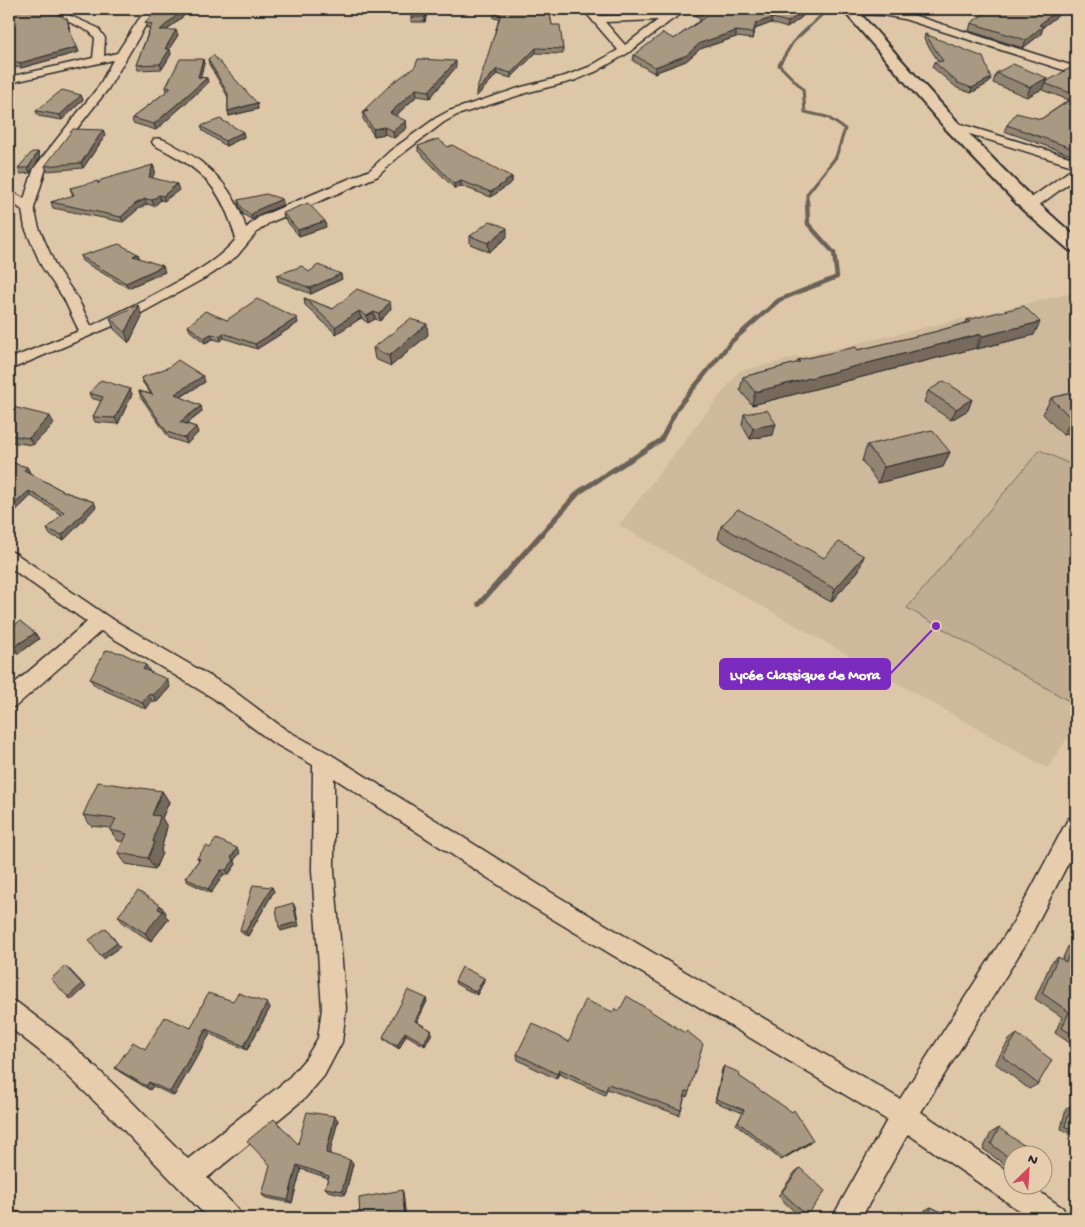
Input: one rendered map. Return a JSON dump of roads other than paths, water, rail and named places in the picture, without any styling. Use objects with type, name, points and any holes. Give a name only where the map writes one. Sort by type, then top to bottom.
[{"type":"highway","points":[[850,10],[951,125],[1029,206],[1076,246]]},
{"type":"street","points":[[47,9],[94,30],[100,38],[98,59]]},
{"type":"street","points":[[87,333],[71,299],[49,267],[32,228],[28,208],[40,168],[104,87],[121,55],[143,22],[156,9]]},
{"type":"street","points":[[589,9],[624,51]]},
{"type":"street","points":[[9,366],[129,314],[207,271],[232,253],[252,228],[276,214],[374,173],[394,154],[446,117],[526,89],[569,79],[594,69],[624,51],[669,17],[685,9]]},
{"type":"street","points":[[850,10],[906,16],[1076,71]]},
{"type":"street","points":[[597,19],[669,17]]},
{"type":"street","points":[[9,80],[121,55]]},
{"type":"street","points":[[951,125],[1076,162]]},
{"type":"street","points":[[158,142],[179,152],[214,177],[238,218],[243,240]]},
{"type":"street","points":[[1029,206],[1076,172]]},
{"type":"street","points":[[9,194],[28,208]]},
{"type":"street","points":[[9,558],[100,621],[203,682],[279,736],[323,760],[539,898],[904,1116],[1052,1218]]},
{"type":"street","points":[[9,700],[100,621]]},
{"type":"street","points":[[187,1177],[296,1089],[315,1067],[330,1042],[334,1008],[323,872],[323,760]]},
{"type":"street","points":[[846,1218],[904,1116],[1022,929],[1076,828]]},
{"type":"street","points":[[9,1012],[64,1056],[120,1108],[227,1218]]},
{"type":"waterway","points":[[807,201],[807,194],[836,157],[845,129],[827,117],[805,112],[803,89],[779,65],[793,42],[828,9]]},
{"type":"waterway","points":[[627,462],[661,440],[678,407],[732,341],[779,300],[837,277],[834,253],[808,224],[807,201]]},
{"type":"waterway","points":[[479,604],[579,492],[629,460]]},
{"type":"place","name":"Lycée Classique de Mora","points":[[936,626]]}]
